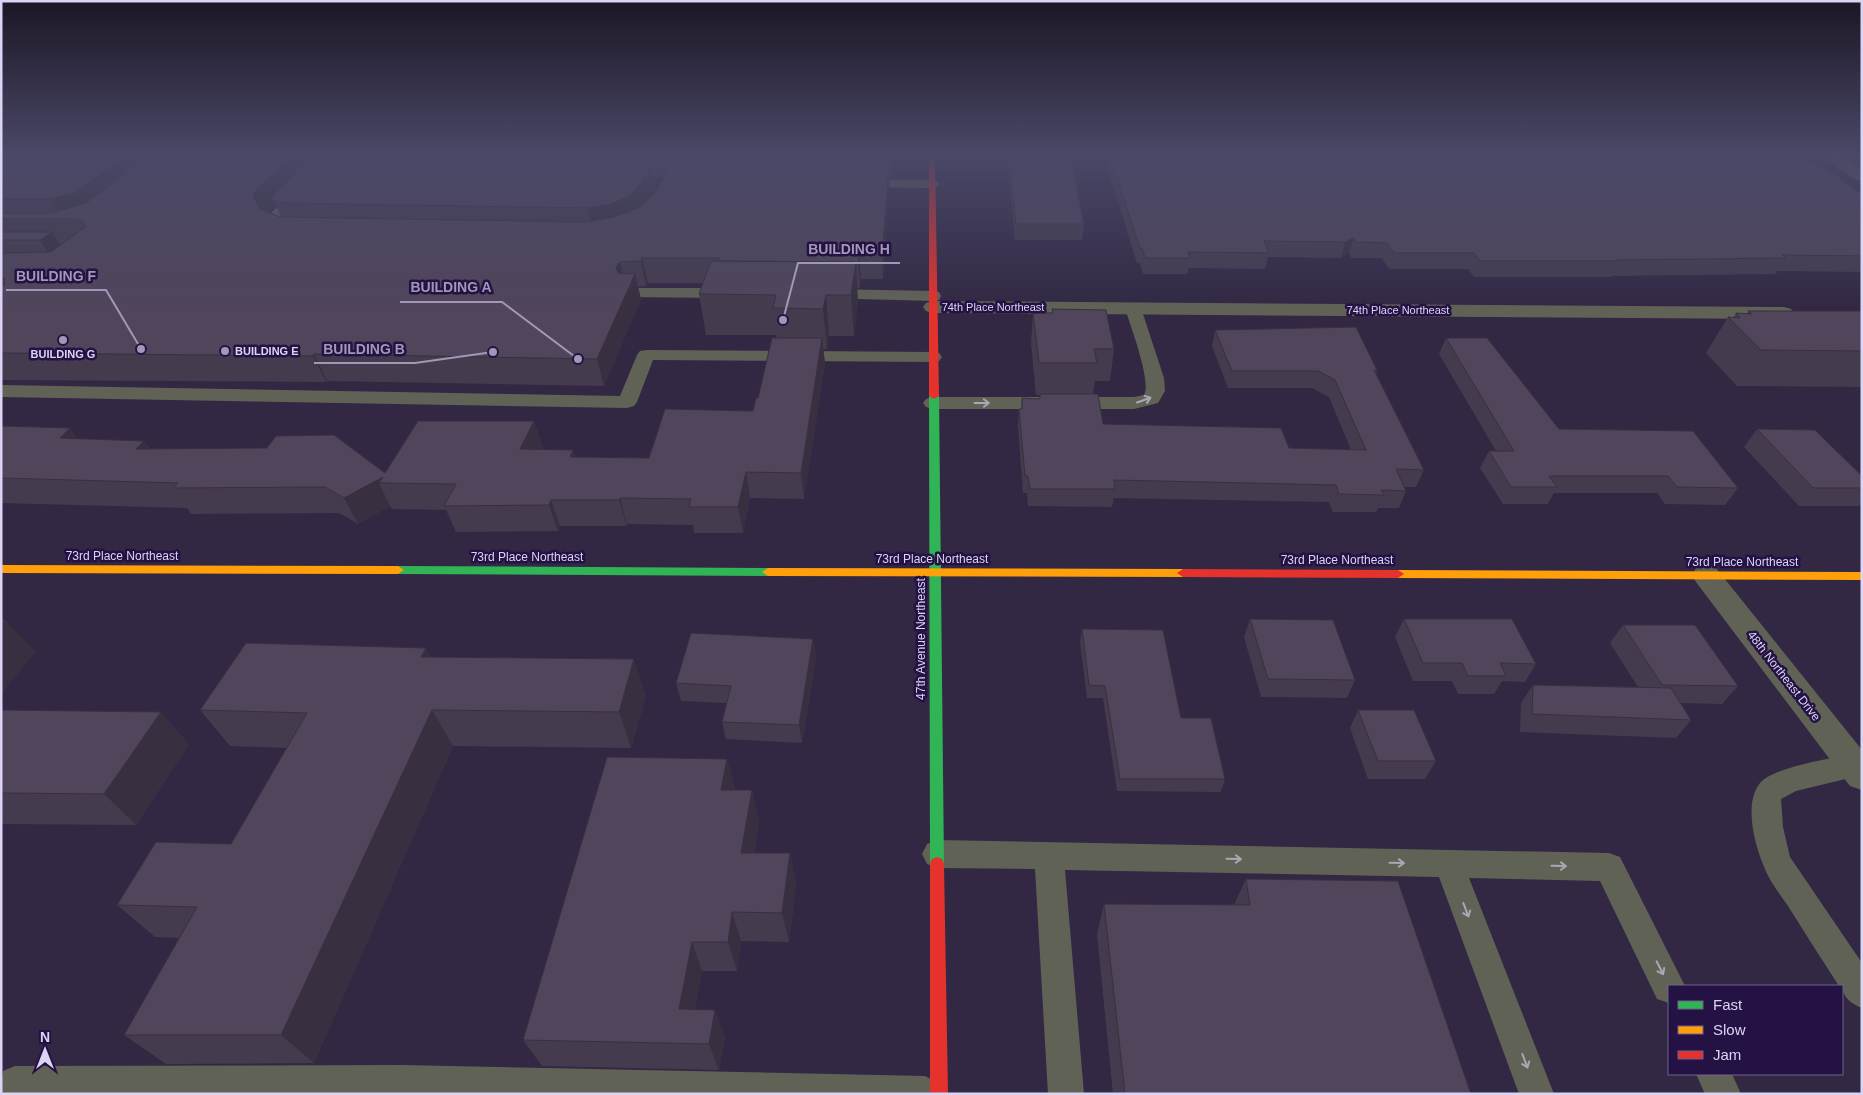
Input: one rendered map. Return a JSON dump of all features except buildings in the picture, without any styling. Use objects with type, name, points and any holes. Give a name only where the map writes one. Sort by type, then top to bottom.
[{"type":"street","name":"47th Avenue Northeast","points":[[932,205],[939,1094]]},
{"type":"street","name":"74th Place Northeast","points":[[933,301],[1133,308],[1802,313]]},
{"type":"street","name":"73rd Place Northeast","points":[[1,569],[1862,576]]},
{"type":"street","name":"48th Northeast Drive","points":[[1706,575],[1858,771]]},
{"type":"lane","points":[[287,205],[273,219],[277,228],[292,234],[302,234]]},
{"type":"lane","points":[[632,292],[749,294]]},
{"type":"lane","points":[[817,294],[933,301]]},
{"type":"lane","points":[[933,404],[1134,404],[1150,400],[1156,391],[1155,378],[1133,308]]},
{"type":"lane","points":[[1,391],[627,402],[646,355],[933,357]]},
{"type":"lane","points":[[1858,771],[1785,782],[1770,792],[1765,806],[1777,863],[1862,992]]},
{"type":"lane","points":[[937,854],[1609,867],[1668,985]]},
{"type":"lane","points":[[1049,855],[1066,1094]]},
{"type":"lane","points":[[1449,864],[1537,1094]]},
{"type":"lane","points":[[1714,1075],[1724,1094]]},
{"type":"lane","points":[[15,1083],[401,1082],[926,1094]]},
{"type":"traffic: fast","points":[[934,396],[937,864]]},
{"type":"traffic: fast","points":[[398,570],[768,572]]},
{"type":"traffic: slow","points":[[1,569],[398,570]]},
{"type":"traffic: slow","points":[[768,572],[1183,573]]},
{"type":"traffic: slow","points":[[1398,574],[1862,576]]},
{"type":"traffic: jam","points":[[932,205],[934,396]]},
{"type":"traffic: jam","points":[[1183,573],[1398,574]]},
{"type":"traffic: jam","points":[[937,864],[939,1094]]},
{"type":"place","name":"BUILDING H","points":[[783,320]]},
{"type":"place","name":"BUILDING G","points":[[63,340]]},
{"type":"place","name":"BUILDING F","points":[[141,349]]},
{"type":"place","name":"BUILDING E","points":[[225,351]]},
{"type":"place","name":"BUILDING B","points":[[493,352]]},
{"type":"place","name":"BUILDING A","points":[[578,359]]}]
